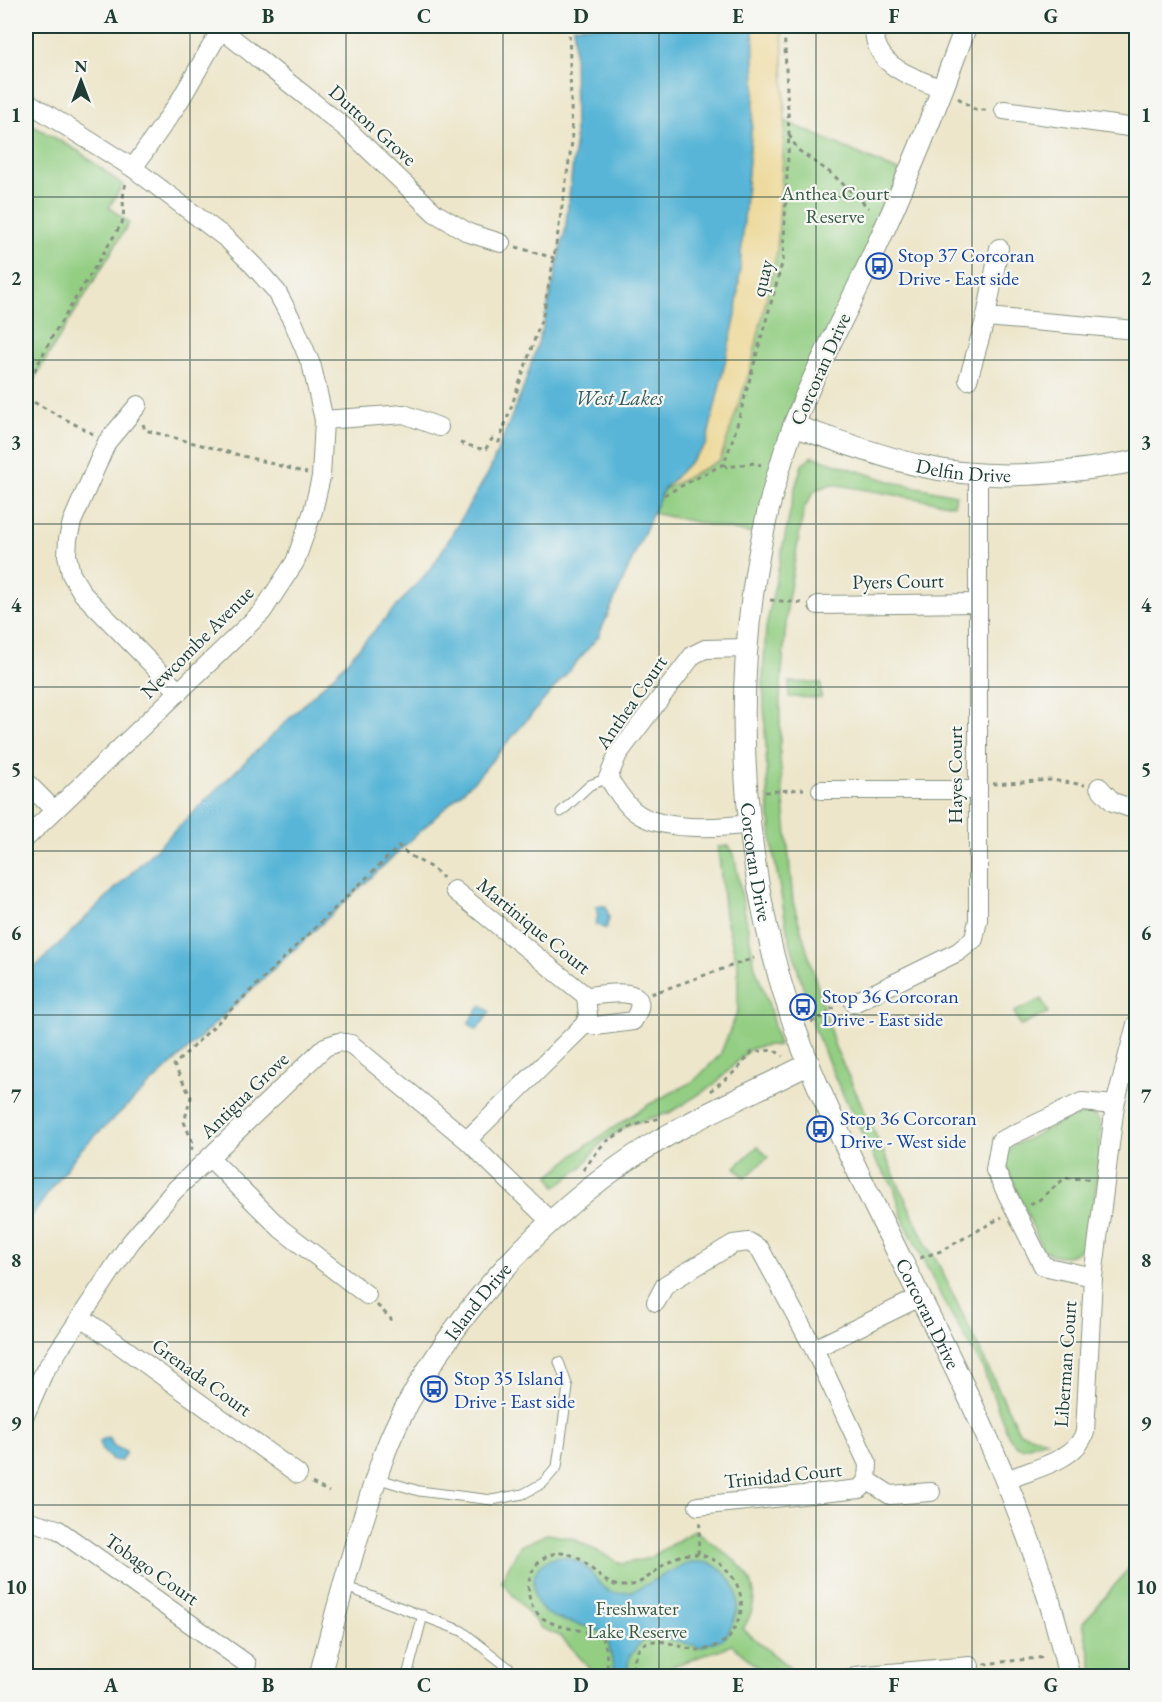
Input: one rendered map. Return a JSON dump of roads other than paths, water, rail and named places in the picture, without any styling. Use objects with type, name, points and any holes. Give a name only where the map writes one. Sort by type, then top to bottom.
[{"type":"street","points":[[874,26],[880,55],[894,68],[950,94]]},
{"type":"street","name":"Corcoran Drive","points":[[966,26],[950,94],[909,176],[794,426],[779,470],[763,536],[748,648],[745,762],[750,824],[760,892],[779,979],[809,1064],[920,1297],[966,1387],[1007,1479],[1038,1567],[1069,1677]]},
{"type":"street","points":[[130,175],[179,102],[222,27]]},
{"type":"street","name":"Dutton Grove","points":[[222,27],[347,129],[435,213],[461,229],[501,243]]},
{"type":"street","name":"Newcombe Avenue","points":[[26,101],[130,175],[227,239],[277,292],[312,367],[324,420],[321,477],[302,545],[285,581],[262,612],[26,838]]},
{"type":"street","points":[[1004,110],[1137,128]]},
{"type":"street","points":[[968,380],[986,317],[999,248]]},
{"type":"street","points":[[986,317],[1137,330]]},
{"type":"street","points":[[138,405],[107,442],[68,539],[70,574],[83,594],[179,692]]},
{"type":"street","points":[[324,420],[404,414],[439,427]]},
{"type":"street","name":"Delfin Drive","points":[[794,426],[882,456],[924,467],[978,474],[1082,471],[1137,461]]},
{"type":"street","name":"Hayes Court","points":[[854,1003],[958,952],[974,939],[978,920],[978,474]]},
{"type":"street","name":"Pyers Court","points":[[818,605],[978,603]]},
{"type":"street","name":"Anthea Court","points":[[748,648],[705,649],[693,655],[618,754],[608,778],[635,812],[650,821],[708,827],[750,824]]},
{"type":"street","points":[[26,782],[54,810]]},
{"type":"street","points":[[1099,787],[1113,802],[1137,810]]},
{"type":"street","points":[[821,790],[977,790]]},
{"type":"street","name":"Martinique Court","points":[[454,890],[586,996],[588,1015],[585,1024],[596,1026],[633,1021],[640,1011],[638,1000],[633,995],[616,991],[586,996]]},
{"type":"street","points":[[467,1140],[585,1024]]},
{"type":"street","name":"Liberman Court","points":[[1007,1479],[1064,1456],[1081,1443],[1085,1432],[1093,1277],[1115,1105],[1137,1024]]},
{"type":"street","name":"Antigua Grove","points":[[26,1413],[44,1372],[130,1243],[174,1191],[211,1159],[325,1047],[339,1042],[351,1044],[467,1140],[550,1221]]},
{"type":"street","name":"Island Drive","points":[[320,1677],[342,1586],[376,1478],[398,1422],[470,1308],[550,1221],[619,1167],[673,1133],[809,1064]]},
{"type":"street","name":"Liberman Court","points":[[1093,1277],[1043,1266],[995,1170],[1000,1140],[1082,1102],[1115,1105]]},
{"type":"street","points":[[211,1159],[281,1229],[367,1295]]},
{"type":"street","name":"Trinidad Court","points":[[656,1302],[665,1285],[733,1244],[749,1242],[760,1249],[814,1349],[868,1464],[867,1479],[860,1490],[698,1506]]},
{"type":"street","points":[[814,1349],[920,1297]]},
{"type":"street","name":"Grenada Court","points":[[81,1317],[298,1474]]},
{"type":"street","name":"Trinidad Court","points":[[867,1479],[890,1495],[931,1492]]},
{"type":"street","name":"Tobago Court","points":[[26,1520],[57,1529],[256,1667]]},
{"type":"street","points":[[855,1677],[970,1666]]},
{"type":"lane","points":[[561,812],[590,785],[608,778]]},
{"type":"lane","points":[[376,1478],[418,1491],[492,1500],[523,1494],[543,1483],[557,1467],[568,1387],[559,1362]]},
{"type":"lane","points":[[342,1586],[462,1631],[519,1677]]},
{"type":"lane","points":[[407,1677],[423,1615]]},
{"type":"water","name":"West Lakes","points":[[574,26],[753,26],[755,87],[736,315],[706,445],[663,490],[598,637],[477,778],[79,1151],[26,1224],[26,976],[339,670],[433,566],[489,472],[524,386],[543,327],[565,231],[575,145]]},
{"type":"water","points":[[596,906],[606,906],[609,918],[606,929],[595,924],[598,916]]},
{"type":"water","points":[[481,1005],[490,1012],[477,1030],[468,1023]]},
{"type":"water","points":[[108,1437],[114,1446],[126,1452],[121,1461],[112,1460],[101,1449],[100,1441]]},
{"type":"water","points":[[561,1556],[580,1563],[606,1589],[616,1593],[645,1585],[689,1563],[704,1562],[718,1568],[736,1589],[738,1604],[735,1618],[725,1638],[700,1647],[658,1636],[642,1641],[629,1657],[627,1676],[615,1676],[607,1635],[595,1629],[558,1619],[547,1614],[539,1606],[535,1595],[535,1574],[543,1563]]},
{"type":"place","name":"Stop 37 Corcoran Drive - East side","points":[[879,266]]},
{"type":"place","name":"Stop 36 Corcoran Drive - East side","points":[[803,1007]]},
{"type":"place","name":"Stop 36 Corcoran Drive - West side","points":[[820,1129]]},
{"type":"place","name":"Stop 35 Island Drive - East side","points":[[434,1389]]},
{"type":"park label","name":"Anthea Court Reserve","points":[[835,204]]},
{"type":"park label","name":"Freshwater Lake Reserve","points":[[637,1620]]}]
